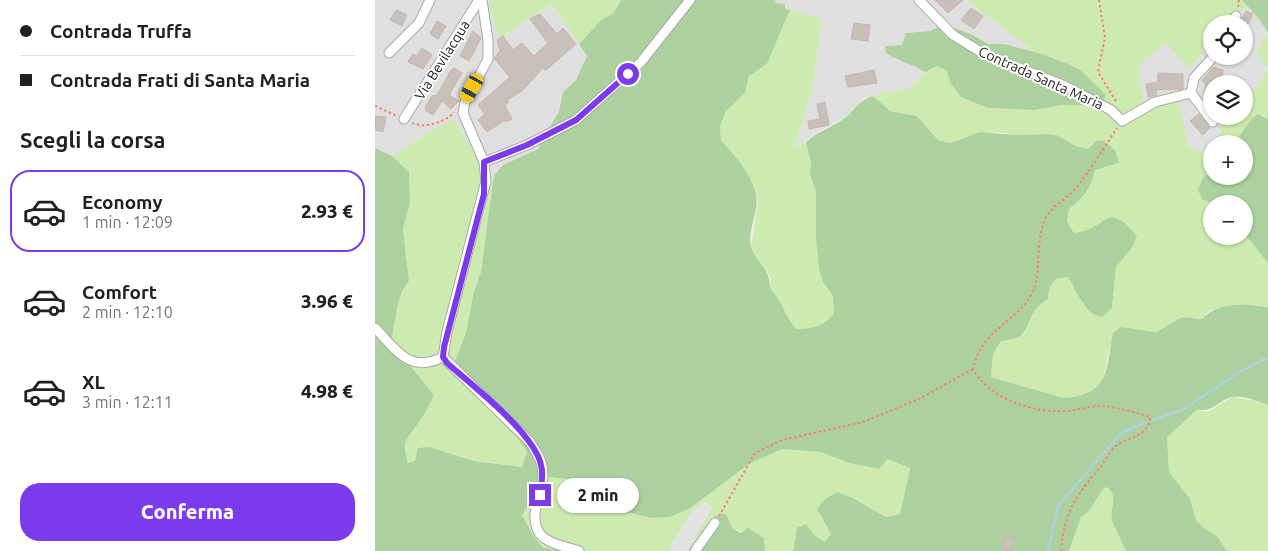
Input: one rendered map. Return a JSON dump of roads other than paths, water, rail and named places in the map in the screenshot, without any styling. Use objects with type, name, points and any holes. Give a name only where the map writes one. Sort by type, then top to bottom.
[{"type":"street","points":[[389,54],[419,23],[431,0]]},
{"type":"street","points":[[443,357],[449,323],[484,194],[484,162],[463,113],[465,102],[488,59],[488,40],[481,0]]},
{"type":"street","name":"Via Bevilacqua","points":[[404,119],[481,0]]},
{"type":"street","points":[[484,162],[527,145],[576,120],[641,62],[690,0]]},
{"type":"street","name":"Contrada Santa Maria","points":[[919,0],[953,35],[961,40],[985,54],[1065,86],[1111,110],[1122,122],[1155,102],[1191,93]]},
{"type":"street","points":[[1203,109],[1191,93],[1194,78],[1206,65]]},
{"type":"street","points":[[375,328],[407,360],[425,363],[443,357]]},
{"type":"street","points":[[443,357],[514,424],[530,442],[538,454],[543,473],[540,495],[534,514],[541,534],[552,542],[579,551]]},
{"type":"street","points":[[695,551],[715,523]]},
{"type":"waterway","points":[[1153,420],[1182,410],[1241,371],[1268,357]]},
{"type":"waterway","points":[[1048,551],[1058,506],[1121,433],[1146,422]]}]
